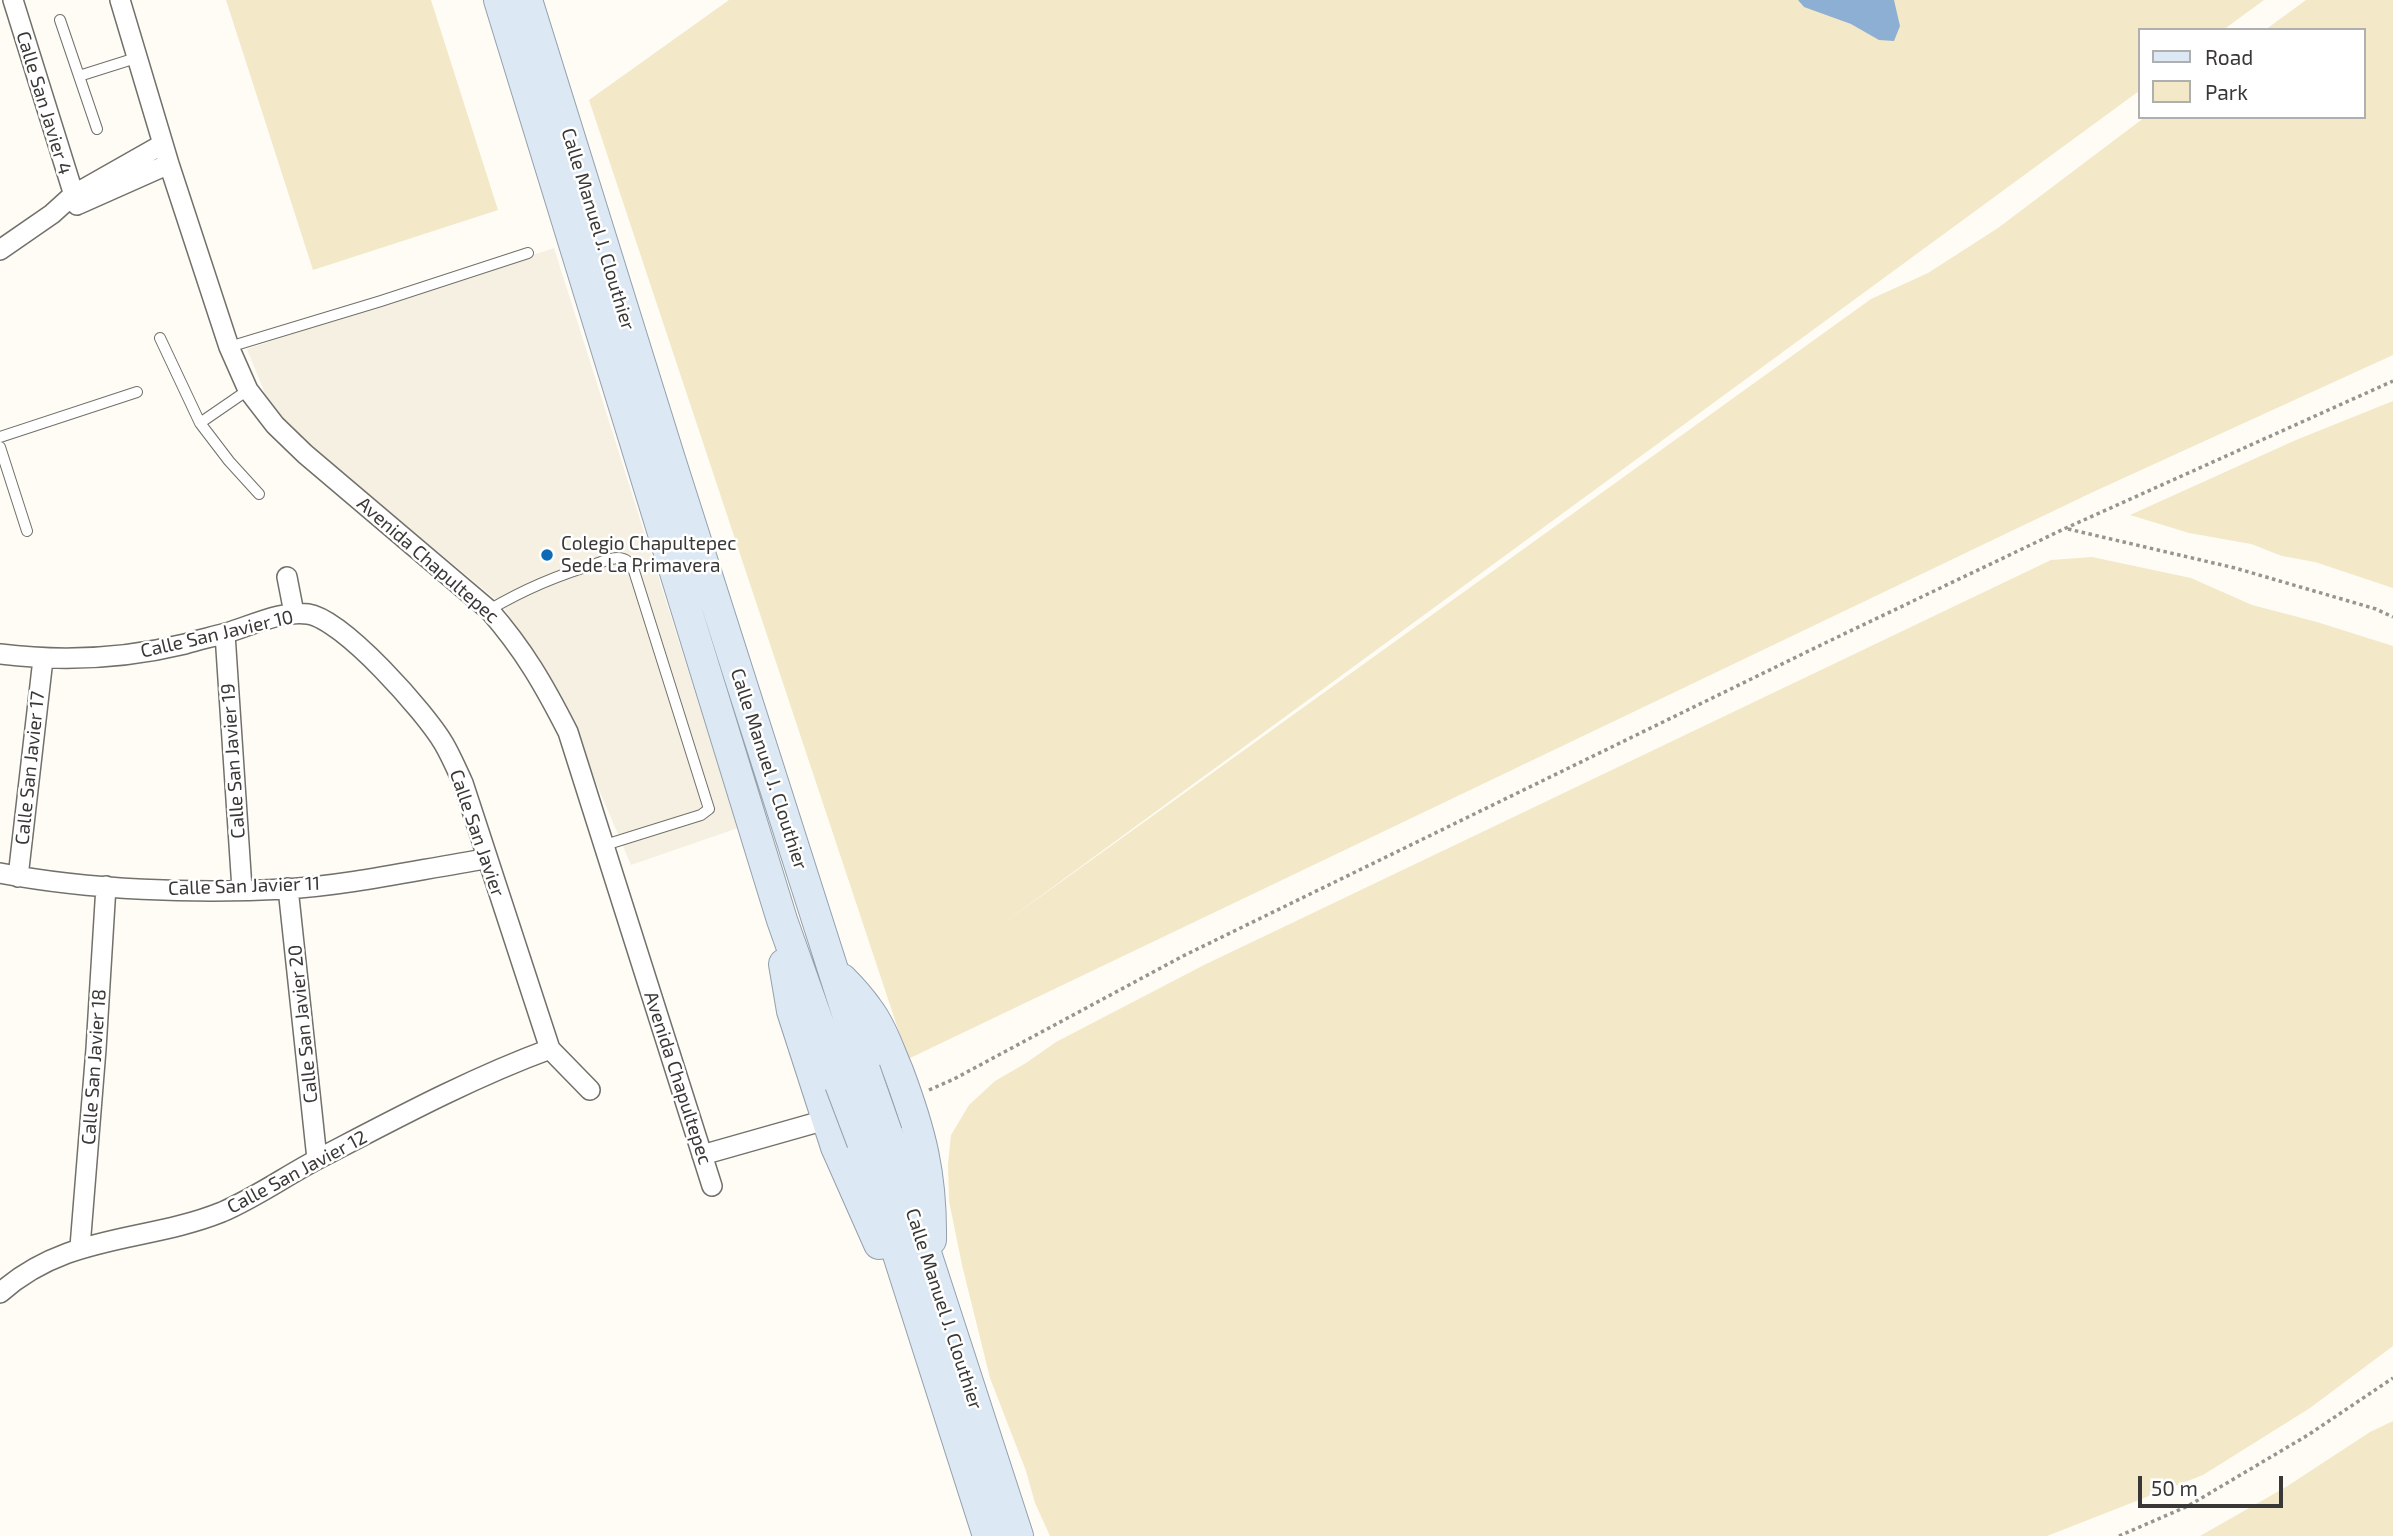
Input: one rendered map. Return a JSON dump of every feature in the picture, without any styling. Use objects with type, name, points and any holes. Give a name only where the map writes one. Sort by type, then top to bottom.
[{"type":"main road","name":"Calle Manuel J. Clouthier","points":[[499,0],[782,920],[853,1077],[874,1138],[930,1262],[1018,1536]]},
{"type":"main road","name":"Calle Manuel J. Clouthier","points":[[527,0],[833,968],[853,1077]]},
{"type":"main road","points":[[782,920],[792,1011],[835,1147],[869,1225],[890,1265],[909,1287]]},
{"type":"main road","points":[[833,968],[868,1009],[880,1029],[922,1140],[932,1202],[930,1262]]},
{"type":"main road","name":"Calle Manuel J. Clouthier","points":[[874,1138],[909,1287],[983,1529]]},
{"type":"street","name":"Calle San Javier 4","points":[[13,0],[75,200]]},
{"type":"street","name":"Avenida Chapultepec","points":[[120,0],[169,164],[229,347],[248,390],[275,425],[305,454],[489,610],[543,682],[562,720],[605,845],[712,1186]]},
{"type":"street","points":[[0,250],[163,144]]},
{"type":"street","points":[[75,200],[169,164]]},
{"type":"street","points":[[287,577],[301,613]]},
{"type":"street","name":"Calle San Javier 10","points":[[0,654],[43,659],[89,659],[137,653],[225,634],[301,613]]},
{"type":"street","name":"Calle San Javier","points":[[301,613],[321,617],[336,627],[391,677],[419,709],[444,744],[463,783],[550,1049],[590,1090]]},
{"type":"street","name":"Calle San Javier 19","points":[[225,634],[242,889]]},
{"type":"street","name":"Calle San Javier 17","points":[[9,875],[43,659]]},
{"type":"street","name":"Calle San Javier 11","points":[[9,875],[106,886],[288,888],[486,859]]},
{"type":"street","name":"Calle San Javier 18","points":[[80,1247],[106,886]]},
{"type":"street","name":"Calle San Javier 20","points":[[288,888],[317,1160]]},
{"type":"street","name":"Calle San Javier 12","points":[[0,1293],[32,1270],[80,1247],[221,1212],[317,1160],[499,1069],[550,1049]]},
{"type":"street","points":[[702,1155],[908,1099]]},
{"type":"lane","points":[[60,20],[97,129]]},
{"type":"lane","points":[[79,76],[136,58]]},
{"type":"lane","points":[[229,347],[528,253]]},
{"type":"lane","points":[[160,338],[200,423],[258,494]]},
{"type":"lane","points":[[200,423],[248,390]]},
{"type":"lane","points":[[0,437],[137,392]]},
{"type":"lane","points":[[0,447],[27,531]]},
{"type":"lane","points":[[489,610],[526,588],[613,559],[622,558],[629,562],[634,571],[709,809],[701,815],[605,845]]},
{"type":"path","points":[[908,1099],[954,1079],[1183,956],[1823,644],[2066,528],[2393,381]]},
{"type":"path","points":[[2066,528],[2235,568],[2376,609],[2393,617]]},
{"type":"path","points":[[2119,1536],[2189,1506],[2308,1436],[2393,1378]]},
{"type":"shaded area","name":"Colegio Chapultepec Sede La Primavera","points":[[554,248],[738,828],[631,865],[562,702],[528,643],[500,603],[297,435],[266,396],[247,349]]},
{"type":"green space","points":[[226,0],[431,0],[498,210],[313,270]]},
{"type":"green space","points":[[729,0],[2264,0],[2226,28],[2138,28],[2138,92],[1001,925],[1871,299],[1928,273],[1998,228],[2142,119],[2365,119],[2365,28],[2268,28],[2306,0],[2393,0],[2393,355],[2093,492],[908,1059],[589,100]]},
{"type":"green space","points":[[2393,401],[2393,588],[2315,562],[2282,556],[2251,544],[2189,533],[2130,515],[2296,440]]},
{"type":"green space","points":[[2092,557],[2191,578],[2252,605],[2393,646],[2393,1346],[2310,1408],[2203,1475],[2047,1536],[1050,1536],[1035,1503],[1026,1471],[990,1378],[949,1201],[948,1164],[951,1135],[969,1105],[995,1081],[1056,1042],[1204,965],[2051,560]]},
{"type":"green space","points":[[2393,1421],[2393,1536],[2200,1536],[2286,1487],[2370,1432]]},
{"type":"water","points":[[1798,0],[1894,0],[1900,26],[1894,41],[1879,40],[1851,24],[1804,7]]},
{"type":"place","name":"Colegio Chapultepec Sede La Primavera","points":[[547,555]]}]
